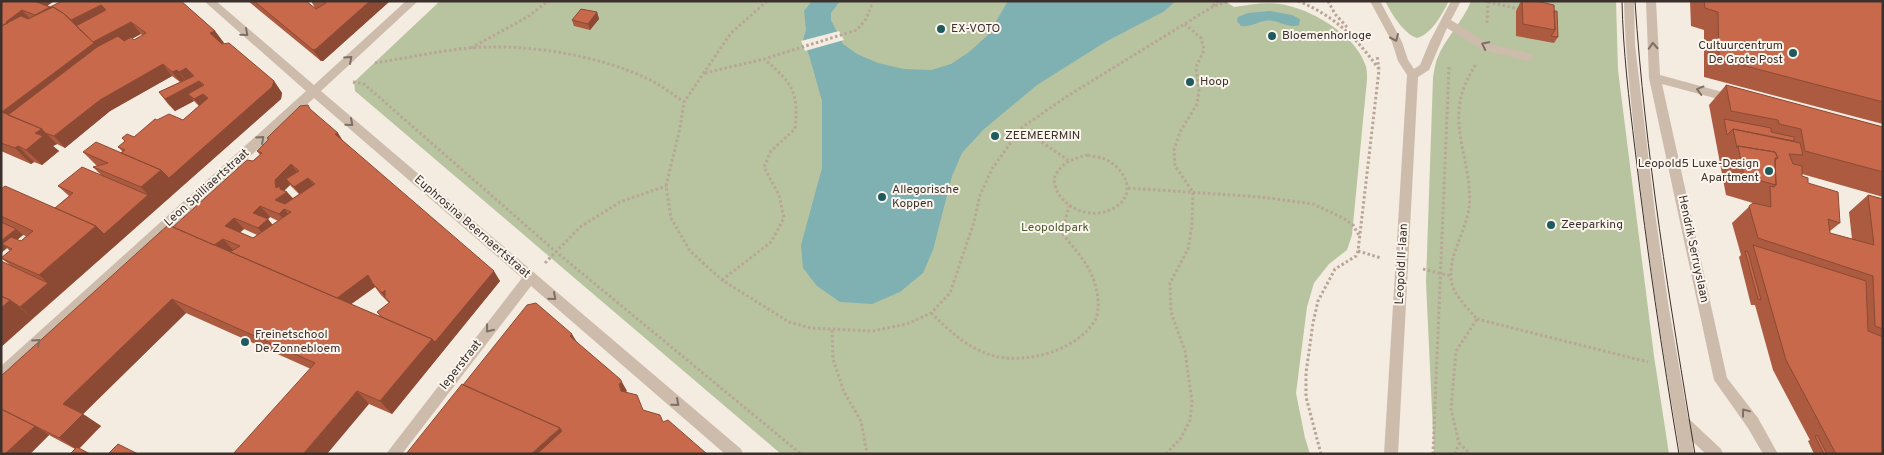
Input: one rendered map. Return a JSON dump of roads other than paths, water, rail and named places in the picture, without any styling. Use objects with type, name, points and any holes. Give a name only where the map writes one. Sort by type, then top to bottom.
[{"type":"street","name":"Euphrosina Beernaertstraat","points":[[208,1],[736,454]]},
{"type":"street","name":"Leon Spilliaertstraat","points":[[1,375],[413,1]]},
{"type":"street","points":[[1375,1],[1397,42],[1403,61],[1413,75],[1425,67],[1434,41],[1456,1]]},
{"type":"street","points":[[1628,1],[1630,45],[1648,204],[1672,368],[1687,454]]},
{"type":"street","name":"Hendrik Serruyslaan","points":[[1651,1],[1655,78],[1721,380],[1753,423],[1771,454]]},
{"type":"street","points":[[1446,22],[1486,47],[1528,57]]},
{"type":"street","name":"Leopold II-laan","points":[[1391,454],[1413,75]]},
{"type":"street","points":[[1655,78],[1740,101]]},
{"type":"street","name":"Ieperstraat","points":[[393,454],[530,277]]},
{"type":"street","points":[[1681,421],[1716,454]]},
{"type":"water","points":[[812,1],[840,1],[831,13],[831,20],[843,44],[857,54],[878,63],[904,69],[931,70],[951,64],[969,52],[988,35],[1008,1],[1176,1],[1163,12],[1107,41],[1037,85],[983,130],[962,153],[952,176],[933,250],[923,273],[900,292],[872,304],[840,302],[817,286],[803,268],[801,245],[822,168],[822,101],[803,40],[806,30],[804,11]]},
{"type":"water","points":[[1270,11],[1292,15],[1300,19],[1299,25],[1290,26],[1269,20],[1241,26],[1237,21],[1238,17],[1248,13]]},
{"type":"tram line","points":[[1622,1],[1627,75],[1640,187],[1655,302],[1679,454]]},
{"type":"tram line","points":[[1635,1],[1639,58],[1652,172],[1695,454]]},
{"type":"place","name":"EX-VOTO","points":[[941,29]]},
{"type":"place","name":"Bloemenhorloge","points":[[1272,36]]},
{"type":"place","name":"Cultuurcentrum De Grote Post","points":[[1793,53]]},
{"type":"place","name":"Hoop","points":[[1190,82]]},
{"type":"place","name":"ZEEMEERMIN","points":[[995,136]]},
{"type":"place","name":"Leopold5 Luxe-Design Apartment","points":[[1769,171]]},
{"type":"place","name":"Allegorische Koppen","points":[[882,197]]},
{"type":"place","name":"Zeeparking","points":[[1551,225]]},
{"type":"place","name":"Freinetschool De Zonnebloem","points":[[245,342]]},
{"type":"park label","name":"Leopoldpark","points":[[1055,228]]}]
